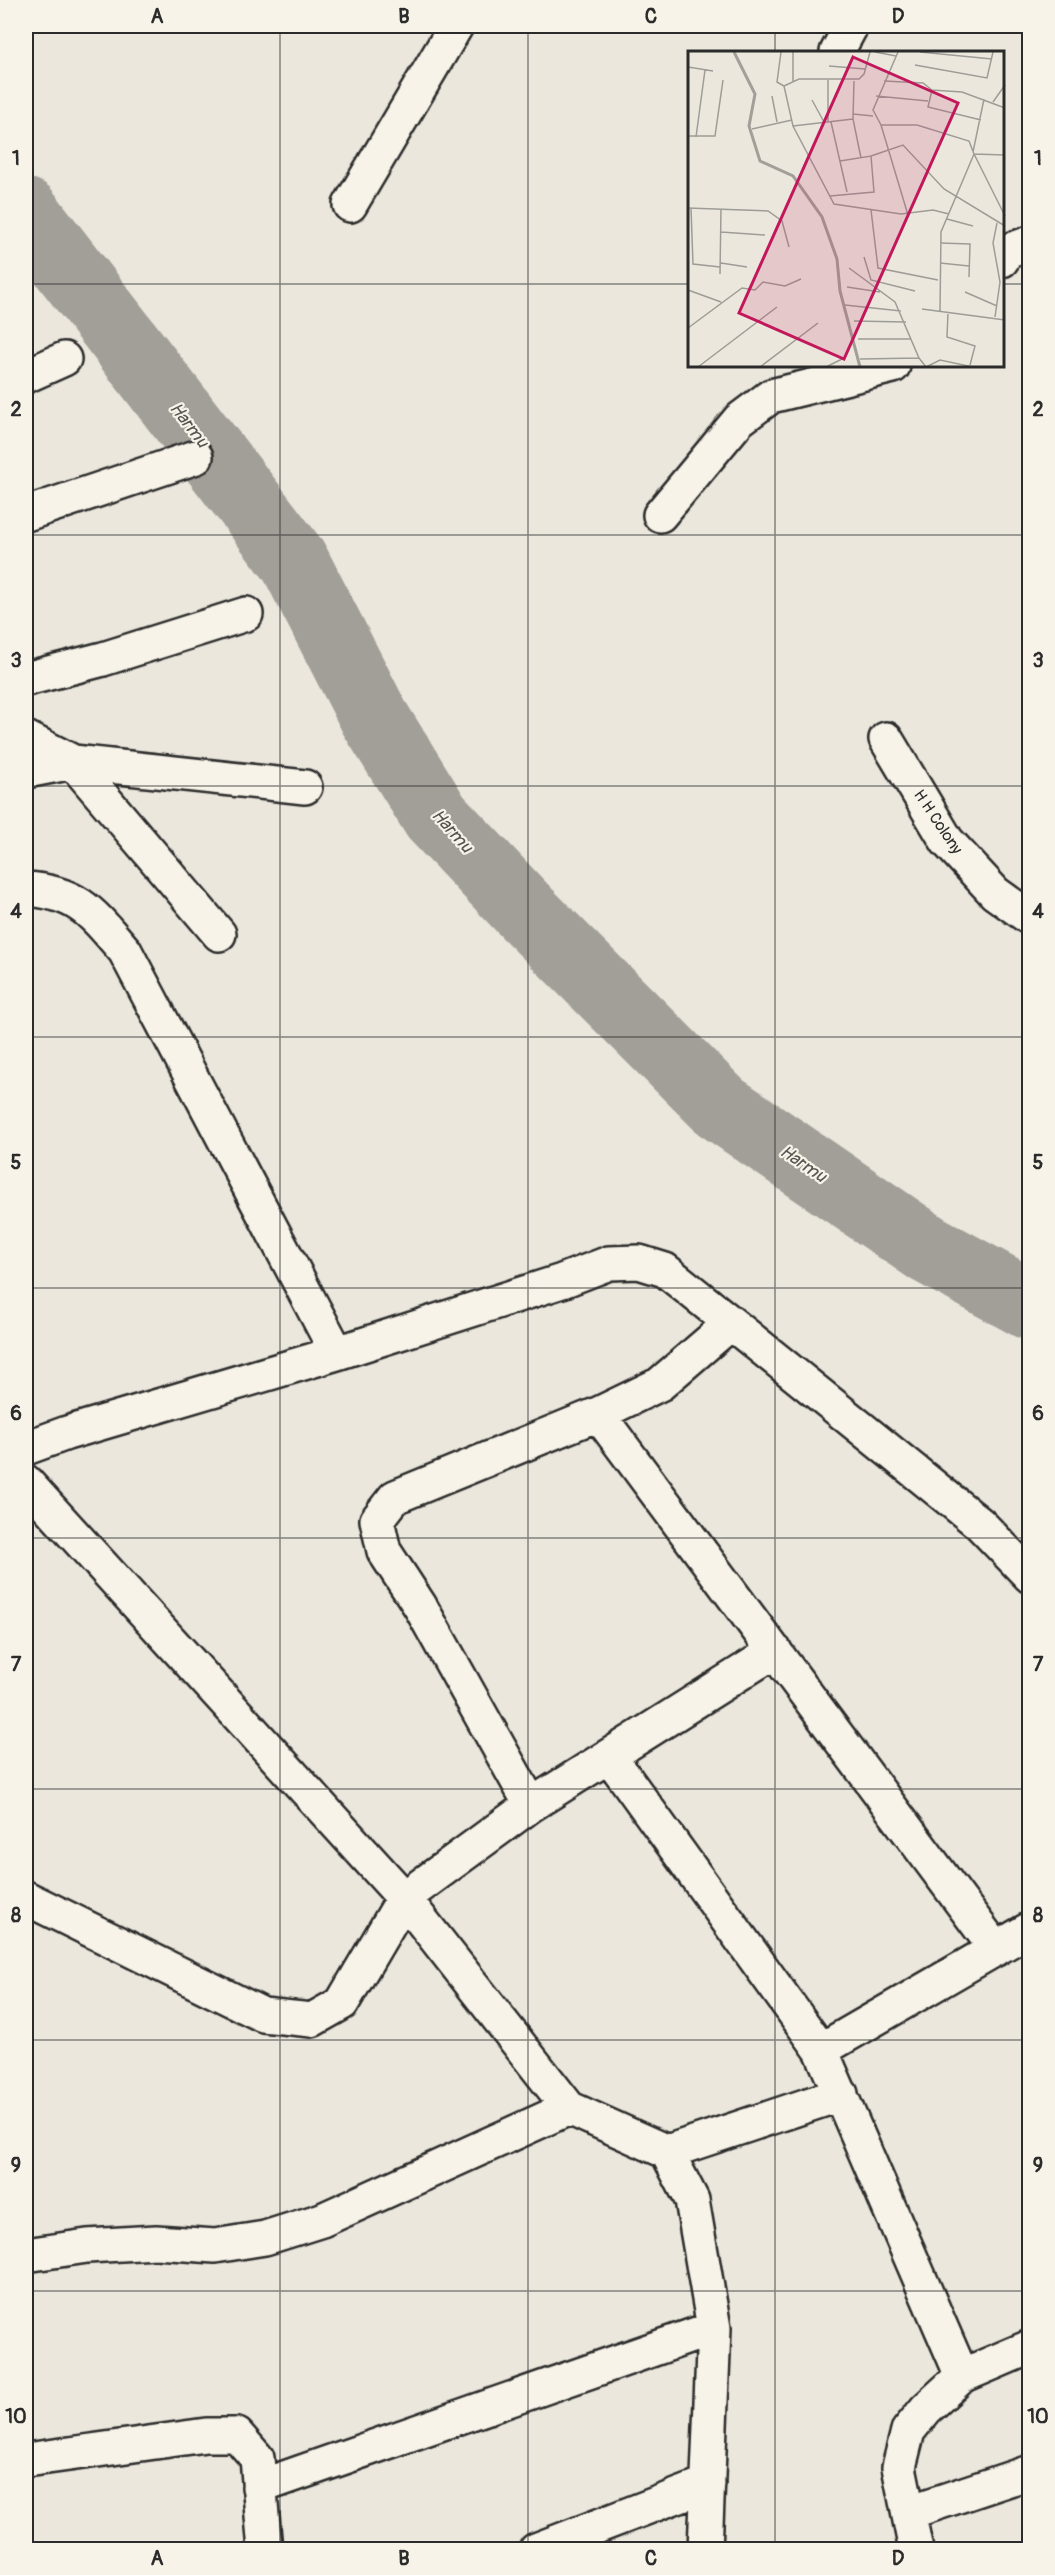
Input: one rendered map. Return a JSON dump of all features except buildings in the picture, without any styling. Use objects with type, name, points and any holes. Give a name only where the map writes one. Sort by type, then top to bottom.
[{"type":"street","points":[[350,205],[456,26]]},
{"type":"street","points":[[838,51],[851,26]]},
{"type":"street","points":[[1004,256],[1007,251],[1029,243]]},
{"type":"street","points":[[26,375],[64,359]]},
{"type":"street","points":[[660,515],[739,420],[771,396],[885,368]]},
{"type":"street","points":[[26,514],[196,457]]},
{"type":"street","points":[[26,679],[103,659],[246,614]]},
{"type":"street","points":[[26,738],[73,762],[219,934]]},
{"type":"street","name":"H H Colony","points":[[886,739],[947,841],[995,893],[1029,918]]},
{"type":"street","points":[[26,771],[73,762],[305,787]]},
{"type":"street","points":[[26,889],[60,894],[88,909],[125,951],[337,1353]]},
{"type":"street","points":[[26,1448],[66,1433],[337,1353],[562,1281],[609,1263],[639,1262],[665,1270],[731,1323],[980,1524],[1029,1576]]},
{"type":"street","points":[[531,1805],[420,1606],[384,1551],[377,1520],[395,1497],[598,1414],[660,1384],[731,1323]]},
{"type":"street","points":[[598,1414],[996,1949]]},
{"type":"street","points":[[26,1482],[404,1898],[569,2108],[668,2152],[692,2200],[714,2328],[705,2550]]},
{"type":"street","points":[[26,1899],[263,2015],[312,2020],[342,2003],[404,1898],[531,1805],[774,1651]]},
{"type":"street","points":[[610,1757],[821,2050],[842,2094],[962,2376]]},
{"type":"street","points":[[821,2050],[996,1949],[1028,1934]]},
{"type":"street","points":[[668,2152],[842,2094]]},
{"type":"street","points":[[26,2255],[87,2246],[156,2242],[215,2246],[265,2238],[322,2220],[569,2108]]},
{"type":"street","points":[[259,2487],[714,2328]]},
{"type":"street","points":[[916,2550],[899,2467],[908,2431],[926,2409],[962,2376],[1029,2347]]},
{"type":"street","points":[[26,2460],[206,2435],[237,2435],[257,2458],[265,2550]]},
{"type":"street","points":[[910,2512],[1029,2472]]},
{"type":"street","points":[[536,2550],[708,2484]]},
{"type":"waterway","name":"Harmu","points":[[26,213],[294,561],[374,717],[436,817],[526,912],[721,1107],[928,1249],[1030,1305]]}]
